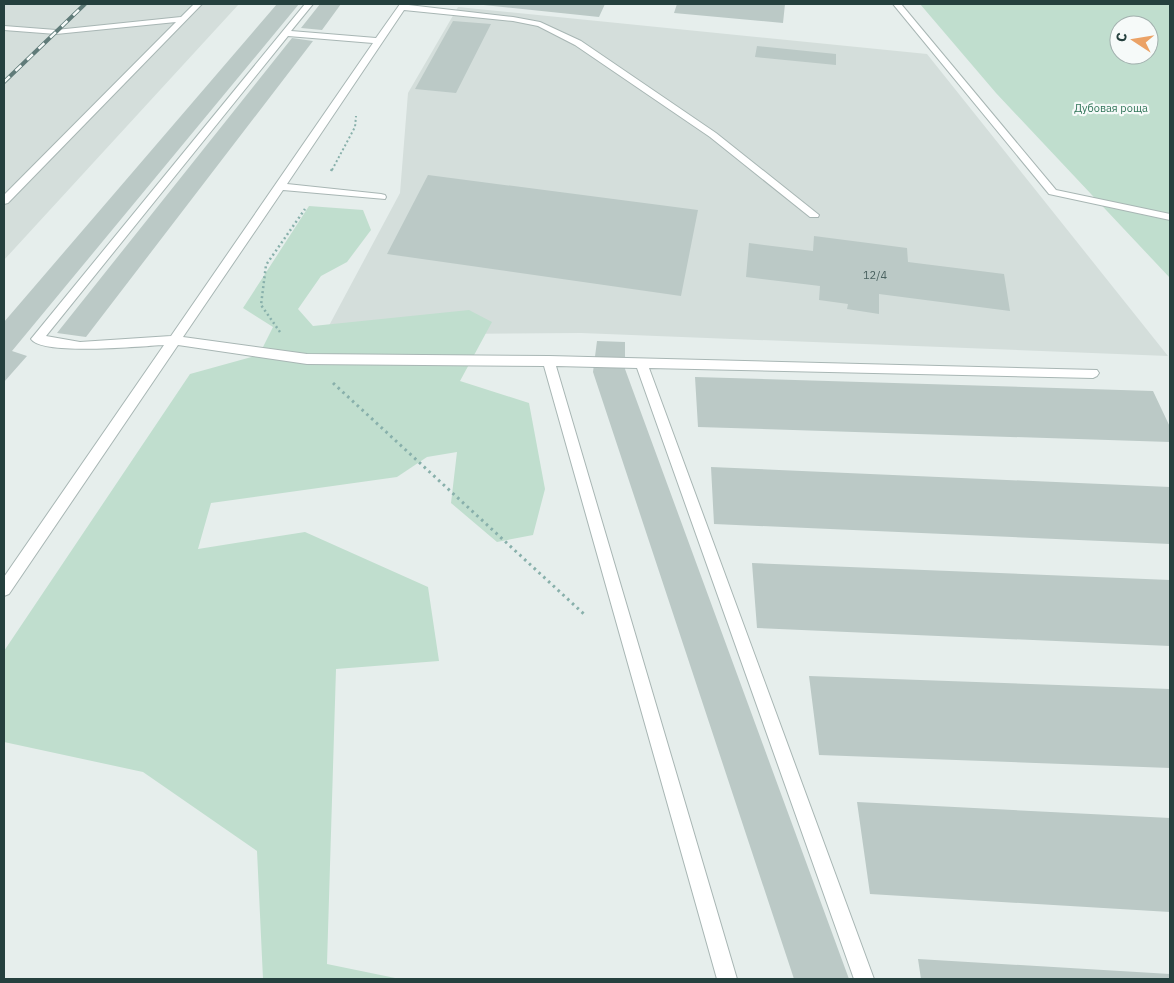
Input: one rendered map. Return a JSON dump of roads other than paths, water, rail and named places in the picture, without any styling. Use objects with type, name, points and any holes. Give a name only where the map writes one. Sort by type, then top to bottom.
[{"type":"lane","points":[[4,201],[198,4]]},
{"type":"lane","points":[[309,4],[37,339],[80,346],[174,340],[308,359],[549,361],[1093,373]]},
{"type":"lane","points":[[897,4],[1053,192],[1170,217]]},
{"type":"lane","points":[[4,589],[403,5],[540,24],[578,43],[713,135],[814,215]]},
{"type":"lane","points":[[4,28],[56,32],[182,19]]},
{"type":"lane","points":[[285,33],[379,41]]},
{"type":"lane","points":[[279,186],[381,197]]},
{"type":"lane","points":[[549,361],[727,979]]},
{"type":"lane","points":[[641,363],[864,979]]},
{"type":"railway","points":[[4,82],[85,4]]},
{"type":"park label","name":"Дубовая роща","points":[[1111,108]]}]
